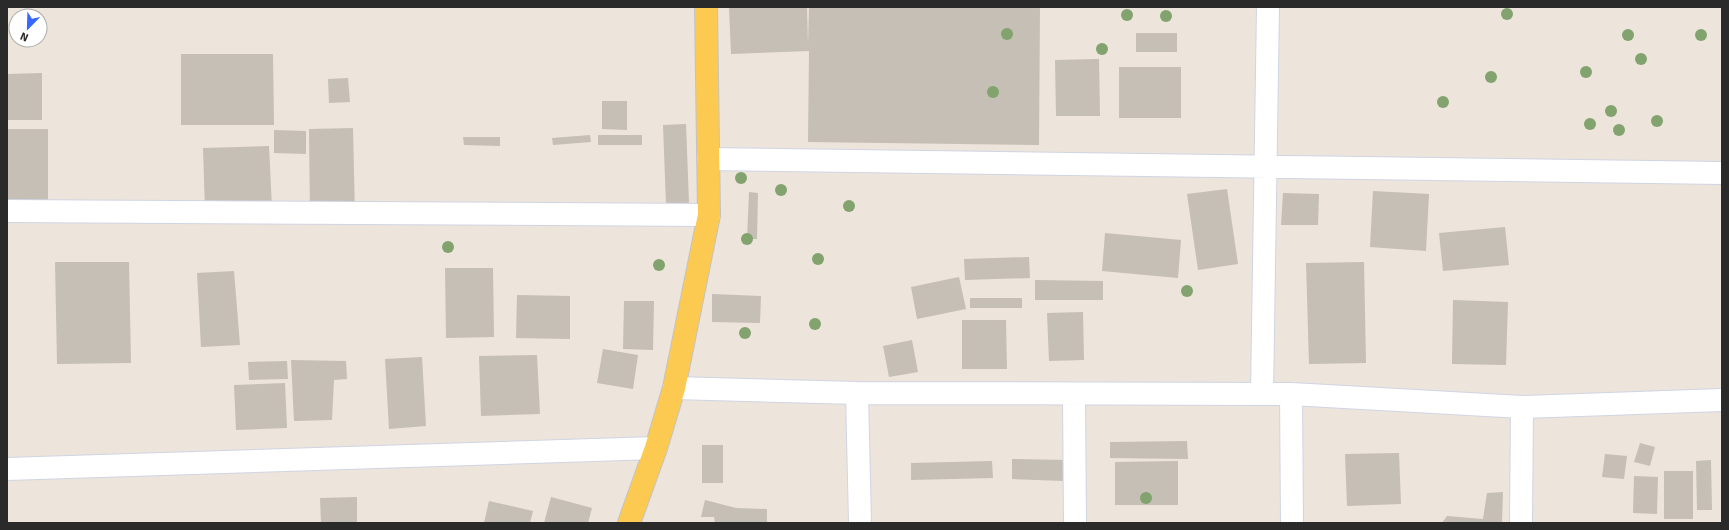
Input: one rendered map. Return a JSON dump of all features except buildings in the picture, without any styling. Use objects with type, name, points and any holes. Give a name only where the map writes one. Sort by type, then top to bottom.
[{"type":"main road","points":[[629,523],[656,448],[674,388],[709,215],[706,7]]},
{"type":"street","points":[[1262,394],[1268,7]]},
{"type":"street","points":[[708,159],[1722,173]]},
{"type":"street","points":[[7,211],[709,215]]},
{"type":"street","points":[[674,388],[857,393],[1291,394],[1522,407],[1722,400]]},
{"type":"street","points":[[857,393],[860,523]]},
{"type":"street","points":[[1074,394],[1075,523]]},
{"type":"street","points":[[1291,394],[1292,523]]},
{"type":"street","points":[[1521,523],[1522,407]]},
{"type":"street","points":[[7,469],[656,448]]}]
